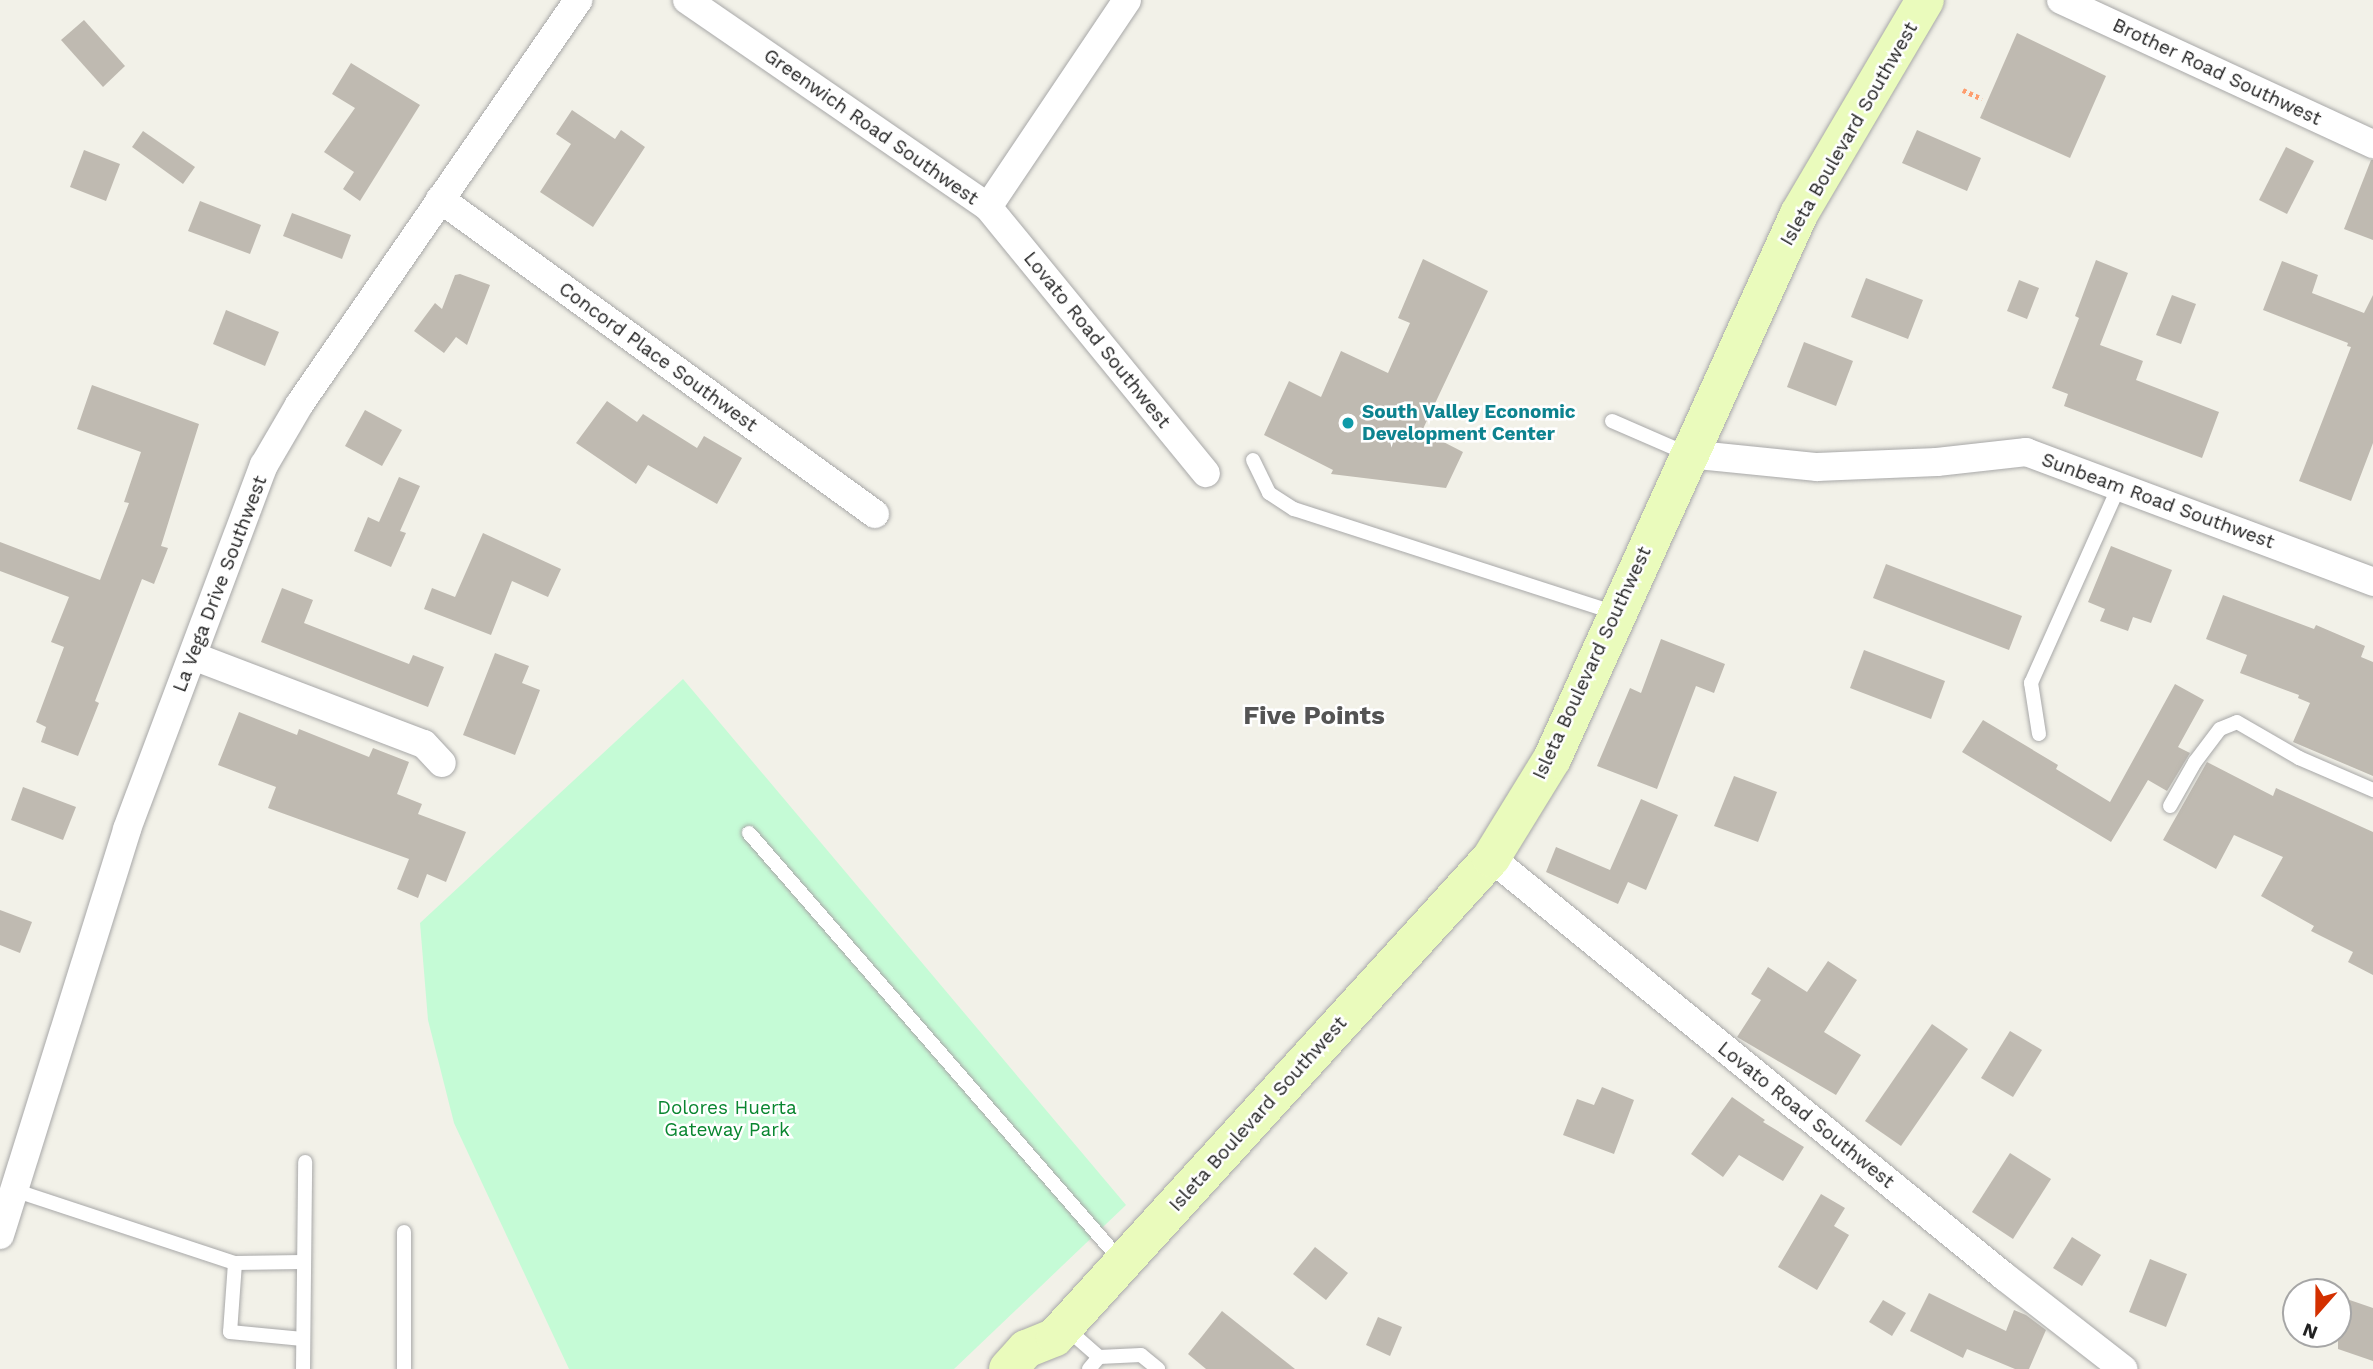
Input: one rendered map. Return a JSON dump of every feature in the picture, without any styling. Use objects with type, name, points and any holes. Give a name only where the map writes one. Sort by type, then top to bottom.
[{"type":"main road","name":"Isleta Boulevard Southwest","points":[[1007,1369],[1026,1349],[1057,1344],[1123,1263],[1491,858],[1552,759],[1688,454],[1800,214],[1925,0]]},
{"type":"street","name":"La Vega Drive Southwest","points":[[0,1235],[97,916],[264,465],[299,405],[578,0]]},
{"type":"street","name":"Greenwich Road Southwest","points":[[687,0],[988,208],[1127,0]]},
{"type":"street","name":"Brother Road Southwest","points":[[2061,0],[2373,144]]},
{"type":"street","name":"Concord Place Southwest","points":[[440,199],[875,514]]},
{"type":"street","name":"Lovato Road Southwest","points":[[988,208],[1206,473]]},
{"type":"street","name":"Sunbeam Road Southwest","points":[[1688,454],[1817,467],[1937,462],[2026,452],[2373,582]]},
{"type":"street","points":[[193,656],[424,744],[442,763]]},
{"type":"street","name":"Lovato Road Southwest","points":[[1491,858],[2005,1278],[2123,1369]]},
{"type":"lane","points":[[1612,421],[1688,454]]},
{"type":"lane","points":[[1253,460],[1269,493],[1294,509],[1617,613]]},
{"type":"lane","points":[[2039,734],[2031,683],[2119,486]]},
{"type":"lane","points":[[2171,806],[2195,762],[2220,729],[2237,722],[2299,758],[2373,790]]},
{"type":"lane","points":[[749,833],[1123,1263]]},
{"type":"lane","points":[[303,1369],[305,1162]]},
{"type":"lane","points":[[14,1190],[235,1264],[302,1262]]},
{"type":"lane","points":[[404,1232],[404,1369]]},
{"type":"lane","points":[[235,1264],[230,1332],[303,1339]]},
{"type":"lane","points":[[1057,1344],[1099,1357],[1141,1355],[1158,1369]]},
{"type":"lane","points":[[1089,1369],[1099,1357]]},
{"type":"path","points":[[1963,90],[1982,99]]},
{"type":"green space","name":"Dolores Huerta Gateway Park","points":[[683,679],[1126,1205],[954,1369],[569,1369],[454,1123],[428,1020],[420,923]]},
{"type":"building","points":[[84,20],[125,66],[103,87],[61,40]]},
{"type":"building","points":[[2017,33],[2106,76],[2070,158],[1980,118]]},
{"type":"building","points":[[351,63],[420,105],[360,201],[343,189],[354,172],[324,152],[355,108],[332,94]]},
{"type":"building","points":[[572,110],[615,139],[621,130],[645,147],[593,227],[540,192],[571,144],[556,134]]},
{"type":"building","points":[[1917,130],[1981,158],[1967,191],[1902,163]]},
{"type":"building","points":[[143,131],[195,167],[183,184],[132,147]]},
{"type":"building","points":[[2286,147],[2314,161],[2287,214],[2259,200]]},
{"type":"building","points":[[84,150],[120,164],[106,201],[70,187]]},
{"type":"building","points":[[2373,160],[2373,240],[2344,229]]},
{"type":"building","points":[[200,201],[261,225],[250,254],[188,231]]},
{"type":"building","points":[[292,213],[351,235],[342,259],[283,236]]},
{"type":"building","name":"South Valley Economic Development Center","points":[[1423,259],[1488,291],[1422,431],[1463,452],[1446,488],[1331,474],[1333,470],[1264,435],[1289,381],[1321,397],[1341,351],[1388,373],[1410,323],[1398,318]]},
{"type":"building","points":[[2096,260],[2128,273],[2100,345],[2143,361],[2136,380],[2219,412],[2202,458],[2064,406],[2068,394],[2052,388],[2079,318],[2075,316]]},
{"type":"building","points":[[2282,261],[2318,275],[2312,293],[2364,313],[2373,295],[2373,443],[2351,501],[2299,481],[2351,347],[2347,346],[2348,343],[2263,310]]},
{"type":"building","points":[[460,274],[490,285],[467,345],[456,337],[444,353],[414,331],[435,303],[442,309],[455,275]]},
{"type":"building","points":[[1866,278],[1923,300],[1908,339],[1851,317]]},
{"type":"building","points":[[2019,280],[2039,288],[2027,319],[2007,311]]},
{"type":"building","points":[[2172,295],[2196,304],[2181,344],[2156,335]]},
{"type":"building","points":[[226,310],[279,332],[265,366],[213,344]]},
{"type":"building","points":[[1804,342],[1853,361],[1836,406],[1787,387]]},
{"type":"building","points":[[92,385],[199,424],[161,546],[168,548],[154,584],[142,579],[95,701],[99,703],[78,756],[41,742],[46,727],[36,722],[64,647],[51,642],[69,597],[0,571],[0,542],[100,580],[129,503],[124,502],[141,452],[77,429]]},
{"type":"building","points":[[607,401],[637,422],[643,414],[697,448],[704,436],[742,458],[717,504],[648,465],[636,484],[576,443]]},
{"type":"building","points":[[365,410],[402,430],[382,466],[345,446]]},
{"type":"building","points":[[399,477],[420,486],[400,531],[406,533],[391,567],[354,551],[368,517],[379,522]]},
{"type":"building","points":[[483,533],[561,569],[548,597],[512,581],[491,635],[424,609],[432,588],[455,597]]},
{"type":"building","points":[[2111,546],[2172,570],[2151,623],[2133,617],[2128,631],[2100,621],[2105,609],[2088,602]]},
{"type":"building","points":[[1886,564],[2022,616],[2009,650],[1873,598]]},
{"type":"building","points":[[282,588],[313,600],[304,623],[409,664],[413,655],[444,667],[428,707],[261,642]]},
{"type":"building","points":[[2223,595],[2314,629],[2316,625],[2365,646],[2361,657],[2373,662],[2373,776],[2293,742],[2310,703],[2298,698],[2299,695],[2240,673],[2247,655],[2206,639]]},
{"type":"building","points":[[1661,639],[1725,664],[1714,693],[1696,686],[1657,789],[1597,766],[1630,688],[1641,693]]},
{"type":"building","points":[[1864,650],[1945,681],[1931,719],[1850,688]]},
{"type":"building","points":[[495,653],[529,666],[522,683],[540,690],[515,755],[463,735]]},
{"type":"building","points":[[2175,684],[2204,700],[2178,747],[2190,753],[2167,791],[2148,780],[2111,842],[1962,752],[1983,720],[2058,765],[2056,769],[2110,802]]},
{"type":"building","points":[[239,712],[297,735],[299,729],[369,757],[373,748],[409,762],[397,794],[422,804],[418,814],[466,832],[446,882],[427,874],[418,898],[397,889],[409,859],[268,808],[276,787],[218,765]]},
{"type":"building","points":[[2207,762],[2273,796],[2276,788],[2373,832],[2373,975],[2348,962],[2353,952],[2311,931],[2314,926],[2261,896],[2283,857],[2234,835],[2216,869],[2163,840]]},
{"type":"building","points":[[1734,776],[1777,792],[1758,842],[1714,826]]},
{"type":"building","points":[[23,787],[76,807],[63,840],[11,820]]},
{"type":"building","points":[[1641,799],[1678,815],[1646,890],[1628,882],[1618,904],[1546,872],[1556,847],[1610,870]]},
{"type":"building","points":[[0,910],[32,922],[20,953],[0,945]]},
{"type":"building","points":[[1828,961],[1857,980],[1824,1032],[1861,1055],[1836,1095],[1737,1037],[1761,1000],[1751,994],[1768,967],[1807,992]]},
{"type":"building","points":[[1932,1024],[1968,1049],[1901,1146],[1865,1121]]},
{"type":"building","points":[[2010,1031],[2042,1050],[2013,1097],[1981,1078]]},
{"type":"building","points":[[1602,1087],[1634,1100],[1614,1154],[1563,1135],[1577,1099],[1594,1105]]},
{"type":"building","points":[[1732,1097],[1765,1120],[1763,1122],[1804,1147],[1783,1181],[1739,1155],[1723,1177],[1691,1154]]},
{"type":"building","points":[[2010,1153],[2051,1179],[2013,1239],[1972,1212]]},
{"type":"building","points":[[1821,1194],[1845,1208],[1834,1226],[1849,1235],[1817,1290],[1778,1267]]},
{"type":"building","points":[[2072,1237],[2101,1255],[2082,1286],[2053,1268]]},
{"type":"building","points":[[1315,1247],[1348,1273],[1326,1300],[1293,1274]]},
{"type":"building","points":[[2150,1259],[2187,1274],[2166,1327],[2129,1312]]},
{"type":"building","points":[[1929,1293],[2006,1331],[2014,1310],[2026,1315],[2046,1330],[2029,1369],[2015,1369],[1967,1349],[1963,1358],[1910,1331]]},
{"type":"building","points":[[1883,1300],[1906,1313],[1892,1336],[1869,1322]]},
{"type":"building","points":[[2352,1301],[2373,1308],[2373,1361],[2338,1349],[2352,1348]]},
{"type":"building","points":[[1222,1311],[1295,1369],[1206,1369],[1188,1354]]},
{"type":"building","points":[[1378,1317],[1402,1327],[1390,1356],[1366,1345]]},
{"type":"place","name":"South Valley Economic Development Center","points":[[1348,423]]},
{"type":"district","name":"Five Points","points":[[1314,716]]}]
